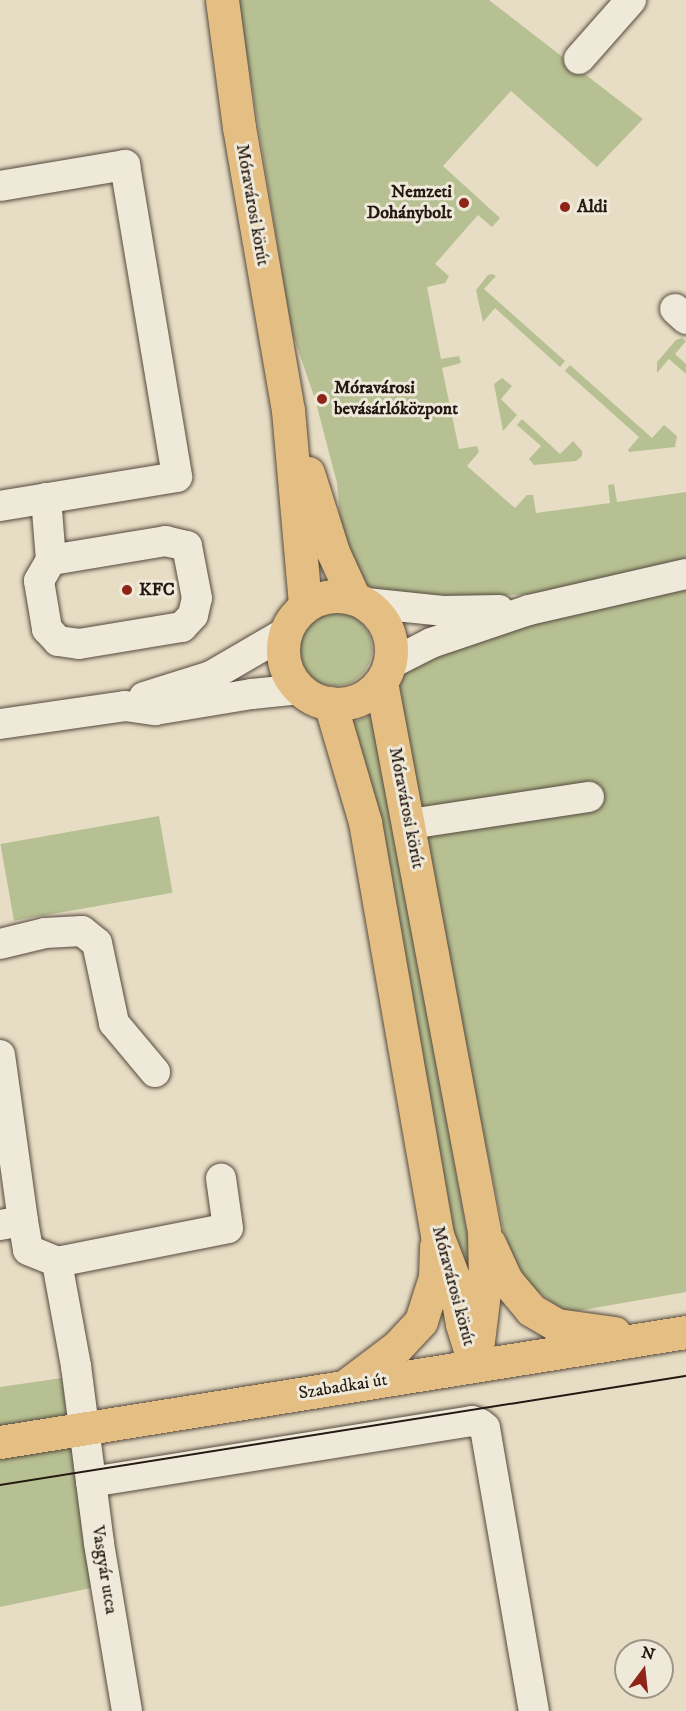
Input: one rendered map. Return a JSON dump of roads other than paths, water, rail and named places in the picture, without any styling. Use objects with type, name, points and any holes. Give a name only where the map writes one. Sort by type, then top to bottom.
[{"type":"main road","name":"Móravárosi körút","points":[[222,0],[239,127],[288,410],[305,605]]},
{"type":"main road","name":"Móravárosi körút","points":[[288,410],[333,552],[360,601]]},
{"type":"main road","points":[[337,595],[360,601],[383,620],[391,641],[386,673],[367,695],[349,703],[330,704],[314,699],[300,690],[288,673],[283,654],[285,633],[293,618],[305,605],[320,598],[337,595]]},
{"type":"main road","name":"Móravárosi körút","points":[[386,673],[410,824],[484,1231],[485,1284],[475,1365]]},
{"type":"main road","name":"Móravárosi körút","points":[[330,704],[365,822],[437,1235],[454,1279],[462,1324],[475,1365]]},
{"type":"main road","points":[[484,1231],[506,1280],[531,1310],[557,1324],[651,1338]]},
{"type":"main road","points":[[345,1386],[397,1347],[421,1321],[435,1277],[437,1235]]},
{"type":"main road","name":"Szabadkai út","points":[[0,1442],[686,1332]]},
{"type":"street","points":[[579,59],[631,0]]},
{"type":"street","points":[[0,186],[125,165],[177,477],[0,506]]},
{"type":"street","points":[[46,498],[51,560],[39,581],[47,629],[58,641],[78,644],[182,627],[193,615],[197,598],[187,546],[166,541],[51,560]]},
{"type":"street","points":[[386,673],[431,643],[529,610],[686,574]]},
{"type":"street","points":[[360,601],[443,611],[529,610]]},
{"type":"street","points":[[125,706],[150,693],[211,676],[285,633]]},
{"type":"street","points":[[0,724],[125,706],[155,710],[252,694],[300,690]]},
{"type":"street","points":[[410,824],[589,797]]},
{"type":"street","points":[[0,944],[45,933],[82,931],[97,943],[114,1023],[155,1072]]},
{"type":"street","points":[[0,1055],[11,1223],[28,1250],[57,1262],[228,1228],[221,1178]]},
{"type":"street","name":"Vasgyár utca","points":[[57,1262],[127,1711]]},
{"type":"street","points":[[91,1482],[472,1421],[480,1424],[485,1428],[534,1711]]},
{"type":"tram line","points":[[0,1485],[686,1376]]},
{"type":"place","name":"Nemzeti Dohánybolt","points":[[464,203]]},
{"type":"place","name":"Aldi","points":[[565,207]]},
{"type":"place","name":"Móravárosi bevásárlóközpont","points":[[322,399]]},
{"type":"place","name":"KFC","points":[[127,590]]}]
